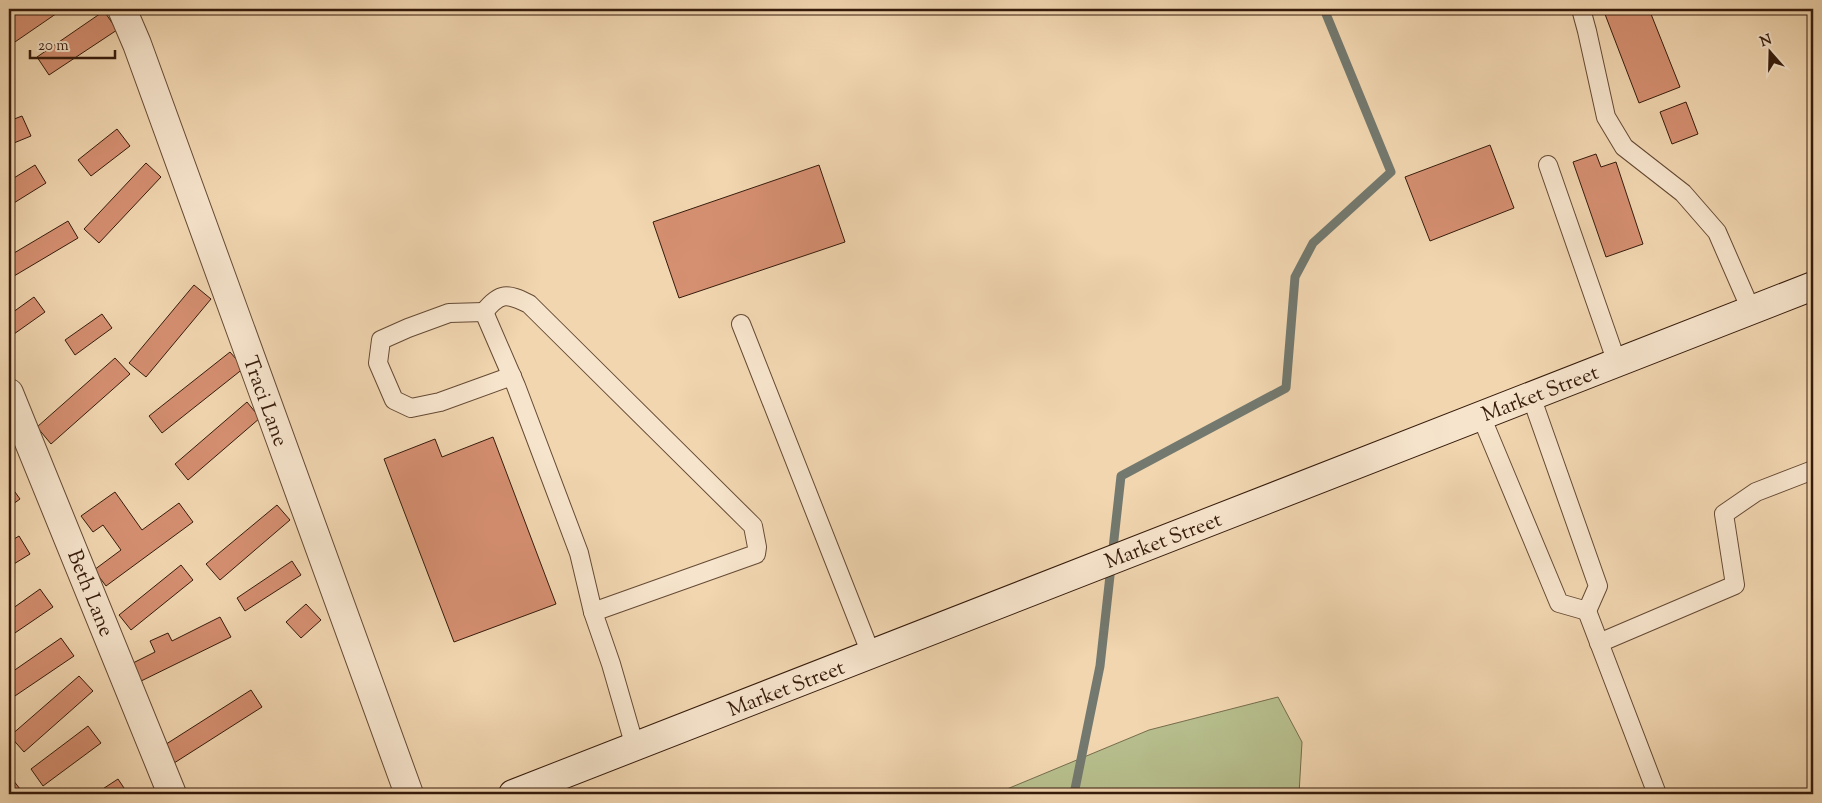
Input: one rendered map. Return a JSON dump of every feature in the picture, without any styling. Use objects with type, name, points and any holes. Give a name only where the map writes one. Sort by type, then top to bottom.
[{"type":"street","name":"Traci Lane","points":[[122,9],[144,63],[409,794]]},
{"type":"street","name":"Market Street","points":[[513,794],[1813,286]]},
{"type":"street","name":"Beth Lane","points":[[9,393],[172,794]]},
{"type":"lane","points":[[1581,9],[1588,31],[1606,117],[1624,147],[1683,193],[1717,232],[1751,310]]},
{"type":"lane","points":[[1548,165],[1617,362]]},
{"type":"lane","points":[[484,312],[493,300],[503,296],[514,297],[529,304],[752,526],[755,532],[756,554],[593,612]]},
{"type":"lane","points":[[484,312],[450,313],[381,340],[378,363],[394,400],[411,408],[440,402],[512,376]]},
{"type":"lane","points":[[484,312],[512,376],[579,553],[593,612],[611,664],[635,747]]},
{"type":"lane","points":[[741,324],[870,654]]},
{"type":"lane","points":[[1531,396],[1598,586],[1587,611],[1657,794]]},
{"type":"lane","points":[[1481,416],[1559,603],[1587,611]]},
{"type":"lane","points":[[1599,643],[1735,585],[1724,514],[1756,492],[1813,470]]},
{"type":"green space","points":[[1278,697],[1302,742],[1299,794],[995,794],[1149,730]]},
{"type":"building","points":[[22,9],[63,9],[12,44],[9,39],[9,18]]},
{"type":"building","points":[[1603,9],[1649,9],[1680,87],[1639,103]]},
{"type":"building","points":[[104,11],[117,30],[49,75],[37,57]]},
{"type":"building","points":[[1686,102],[1698,134],[1672,144],[1660,112]]},
{"type":"building","points":[[22,116],[31,136],[9,145],[9,121]]},
{"type":"building","points":[[117,129],[130,146],[91,176],[78,160]]},
{"type":"building","points":[[1490,145],[1514,208],[1430,241],[1405,177]]},
{"type":"building","points":[[1596,154],[1601,167],[1616,162],[1643,244],[1606,257],[1573,162]]},
{"type":"building","points":[[146,163],[161,177],[99,243],[84,229]]},
{"type":"building","points":[[35,165],[46,183],[9,206],[9,181]]},
{"type":"building","points":[[819,165],[845,242],[679,298],[653,222]]},
{"type":"building","points":[[68,221],[78,238],[9,279],[9,256]]},
{"type":"building","points":[[194,285],[211,299],[146,377],[129,363]]},
{"type":"building","points":[[34,297],[45,312],[14,334],[9,327],[9,315]]},
{"type":"building","points":[[102,314],[112,328],[75,355],[65,340]]},
{"type":"building","points":[[230,352],[244,368],[162,433],[149,416]]},
{"type":"building","points":[[115,358],[130,374],[51,444],[37,427]]},
{"type":"building","points":[[247,402],[260,418],[188,480],[175,464]]},
{"type":"building","points":[[493,437],[556,604],[454,642],[384,459],[435,439],[442,457]]},
{"type":"building","points":[[9,486],[20,499],[9,507]]},
{"type":"building","points":[[115,492],[142,530],[179,503],[193,522],[106,586],[94,570],[121,550],[103,525],[93,532],[81,516]]},
{"type":"building","points":[[277,505],[290,520],[220,580],[206,564]]},
{"type":"building","points":[[19,536],[30,554],[9,567],[9,542]]},
{"type":"building","points":[[292,561],[301,575],[245,611],[237,598]]},
{"type":"building","points":[[181,565],[193,580],[131,630],[119,615]]},
{"type":"building","points":[[40,589],[53,607],[9,637],[9,611]]},
{"type":"building","points":[[306,604],[321,620],[301,638],[286,622]]},
{"type":"building","points":[[220,617],[231,637],[137,683],[129,665],[155,652],[150,641],[168,633],[172,641]]},
{"type":"building","points":[[61,638],[74,656],[9,700],[9,674]]},
{"type":"building","points":[[79,676],[93,691],[24,752],[10,736]]},
{"type":"building","points":[[251,690],[262,707],[171,765],[160,748]]},
{"type":"building","points":[[88,726],[101,743],[43,786],[31,769]]},
{"type":"building","points":[[118,779],[128,794],[95,794]]},
{"type":"building","points":[[13,780],[24,794],[9,794],[9,783]]},
{"type":"waterway","points":[[1074,794],[1100,666],[1121,476],[1286,388],[1295,277],[1313,243],[1391,172],[1324,9]]}]
